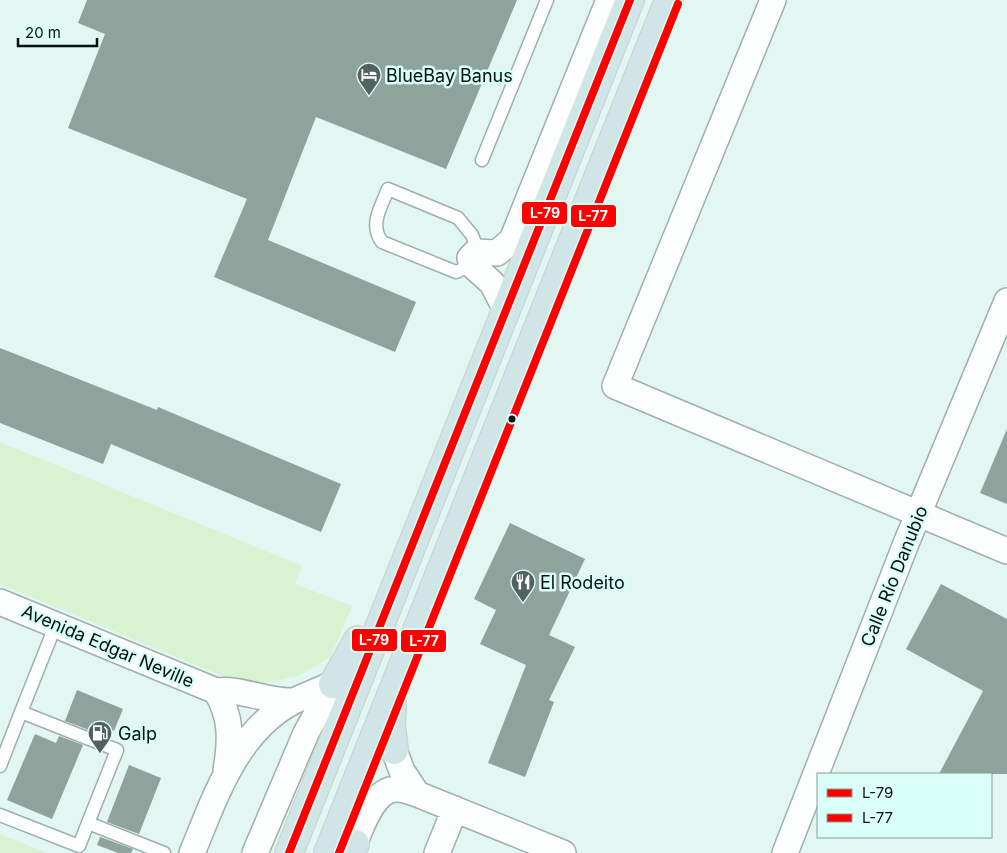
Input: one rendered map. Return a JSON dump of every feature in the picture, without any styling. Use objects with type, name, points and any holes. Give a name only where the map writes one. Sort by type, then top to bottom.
[{"type":"highway","points":[[289,853],[630,0]]},
{"type":"highway","points":[[328,853],[668,0]]},
{"type":"highway","points":[[332,684],[348,661],[416,505],[458,429]]},
{"type":"highway","points":[[393,690],[391,724],[394,750]]},
{"type":"street","points":[[506,310],[492,283],[475,258],[497,253],[512,240],[609,0]]},
{"type":"street","points":[[773,0],[615,386],[1007,551]]},
{"type":"street","name":"Calle Río Danubio","points":[[785,853],[918,515],[1007,301]]},
{"type":"street","name":"Avenida Edgar Neville","points":[[2,607],[56,624],[216,691],[230,690],[258,698],[293,701]]},
{"type":"street","points":[[192,853],[226,771],[243,747],[264,725],[293,701],[332,684]]},
{"type":"street","points":[[255,853],[306,733],[332,684]]},
{"type":"street","name":"Avenida Edgar Neville","points":[[216,691],[229,717],[230,744],[226,771]]},
{"type":"street","points":[[394,750],[402,771],[418,794]]},
{"type":"street","points":[[352,850],[376,799],[384,792],[397,789],[418,794],[563,853]]},
{"type":"street","points":[[437,853],[455,809]]},
{"type":"lane","points":[[482,160],[547,0]]},
{"type":"lane","points":[[388,189],[458,218],[472,235],[475,258],[456,272],[382,242],[378,236],[375,222],[388,189]]},
{"type":"lane","points":[[0,766],[56,624]]},
{"type":"lane","points":[[0,815],[79,846],[117,750],[21,712]]},
{"type":"lane","points":[[88,824],[164,853]]},
{"type":"green space","points":[[0,442],[302,566],[295,584],[352,606],[331,656],[299,676],[263,683],[227,678],[0,584]]},
{"type":"green space","points":[[0,834],[47,853],[0,853]]},
{"type":"building","points":[[87,0],[517,0],[446,169],[316,117],[268,240],[416,302],[395,352],[214,277],[247,199],[68,128],[105,34],[78,23]]},
{"type":"building","points":[[0,348],[157,410],[158,407],[341,484],[321,532],[111,444],[103,464],[0,423]]},
{"type":"building","points":[[1007,429],[1007,504],[980,493]]},
{"type":"building","name":"El Rodeito","points":[[510,523],[585,559],[549,635],[575,647],[549,700],[554,702],[525,777],[488,763],[526,665],[480,644],[496,610],[474,599]]},
{"type":"building","points":[[941,584],[1007,619],[1007,774],[940,773],[983,691],[906,649]]},
{"type":"building","points":[[77,690],[123,709],[114,731],[92,723],[89,730],[65,721]]},
{"type":"building","points":[[35,734],[56,743],[59,736],[83,745],[52,819],[7,800]]},
{"type":"building","points":[[129,765],[161,778],[139,834],[107,822]]},
{"type":"building","points":[[100,837],[133,849],[131,853],[118,853],[97,845]]},
{"type":"transit line","name":"L-79","points":[[289,853],[630,0]]},
{"type":"transit line","name":"L-77","points":[[339,853],[678,4]]},
{"type":"place","name":"BlueBay Banus","points":[[369,96]]},
{"type":"place","name":"El Rodeito","points":[[523,603]]},
{"type":"place","name":"Galp","points":[[100,754]]}]
